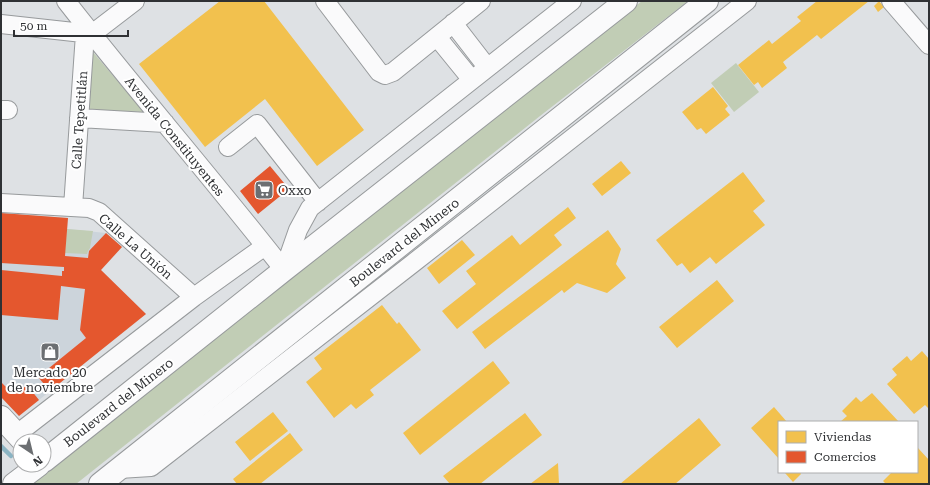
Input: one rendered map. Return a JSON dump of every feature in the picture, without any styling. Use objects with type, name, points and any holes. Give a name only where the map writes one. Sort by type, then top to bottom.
[{"type":"main road","name":"Boulevard del Minero","points":[[52,455],[626,1]]},
{"type":"main road","name":"Boulevard del Minero","points":[[100,484],[707,1]]},
{"type":"main road","points":[[1,416],[16,433]]},
{"type":"main road","points":[[14,484],[28,473]]},
{"type":"main road","points":[[1,478],[6,484]]},
{"type":"street","name":"Avenida Constituyentes","points":[[66,1],[89,34],[165,123],[284,270]]},
{"type":"street","points":[[1,24],[89,34],[135,1]]},
{"type":"street","points":[[325,1],[379,72],[385,75],[393,72],[481,1]]},
{"type":"street","points":[[284,270],[298,230],[310,208],[572,1]]},
{"type":"street","points":[[119,469],[151,467],[746,1]]},
{"type":"street","points":[[891,1],[929,45]]},
{"type":"street","points":[[454,23],[487,67]]},
{"type":"street","name":"Calle Tepetitlán","points":[[73,207],[79,118],[89,34]]},
{"type":"street","points":[[438,37],[472,80]]},
{"type":"street","points":[[79,118],[165,123]]},
{"type":"street","points":[[228,146],[257,124],[318,202]]},
{"type":"street","name":"Calle La Unión","points":[[1,203],[89,208],[99,212],[194,297]]},
{"type":"street","points":[[26,433],[194,297],[265,246]]},
{"type":"shaded area","name":"Mercado 20 de noviembre","points":[[1,213],[68,218],[67,229],[106,233],[122,247],[101,270],[146,314],[19,416],[1,397]]},
{"type":"green space","points":[[642,1],[688,1],[540,116],[76,484],[27,484],[41,473],[52,473],[52,464]]},
{"type":"green space","points":[[92,51],[144,112],[87,110]]},
{"type":"green space","points":[[736,63],[759,92],[734,112],[711,83]]},
{"type":"green space","points":[[67,229],[93,231],[90,248],[87,254],[65,253]]},
{"type":"building: Viviendas","points":[[220,1],[264,1],[364,130],[317,166],[265,99],[205,147],[139,64]]},
{"type":"building: Viviendas","points":[[817,1],[869,1],[821,39],[817,35],[783,62],[787,68],[762,88],[758,82],[754,85],[738,65],[769,40],[772,44],[801,21],[797,17]]},
{"type":"building: Viviendas","points":[[879,1],[884,7],[878,12],[874,6]]},
{"type":"building: Viviendas","points":[[713,87],[728,106],[725,109],[730,115],[706,134],[701,128],[697,130],[682,112]]},
{"type":"building: Viviendas","points":[[621,161],[631,173],[602,196],[592,184]]},
{"type":"building: Viviendas","points":[[743,172],[765,201],[753,211],[765,225],[716,264],[710,257],[690,273],[682,263],[677,266],[656,240]]},
{"type":"building: Viviendas","points":[[568,207],[576,218],[554,235],[562,245],[457,329],[442,311],[476,284],[466,271],[512,235],[520,245]]},
{"type":"building: Viviendas","points":[[608,230],[621,249],[616,264],[626,278],[607,293],[577,283],[564,293],[562,290],[485,349],[472,332]]},
{"type":"building: Viviendas","points":[[462,240],[475,255],[439,284],[427,268]]},
{"type":"building: Viviendas","points":[[717,280],[734,301],[677,348],[659,327]]},
{"type":"building: Viviendas","points":[[382,305],[397,324],[399,322],[421,350],[370,390],[374,395],[356,409],[351,404],[334,418],[306,382],[322,369],[314,358]]},
{"type":"building: Viviendas","points":[[922,351],[929,359],[929,409],[925,405],[914,414],[887,384],[897,375],[892,369],[907,356],[911,361]]},
{"type":"building: Viviendas","points":[[493,361],[510,383],[420,455],[403,433]]},
{"type":"building: Viviendas","points":[[872,393],[898,421],[841,421],[847,416],[842,411],[856,397],[861,402]]},
{"type":"building: Viviendas","points":[[774,407],[786,421],[778,421],[778,458],[751,428]]},
{"type":"building: Viviendas","points":[[273,412],[288,431],[250,461],[235,442]]},
{"type":"building: Viviendas","points":[[525,413],[542,435],[480,484],[450,484],[443,476]]},
{"type":"building: Viviendas","points":[[699,418],[721,445],[675,484],[620,484]]},
{"type":"building: Viviendas","points":[[290,433],[303,450],[260,484],[237,484],[233,479]]},
{"type":"building: Viviendas","points":[[918,448],[929,460],[929,484],[886,484],[883,481],[891,473],[918,473]]},
{"type":"building: Viviendas","points":[[558,463],[559,484],[530,484]]},
{"type":"building: Viviendas","points":[[785,473],[800,473],[793,482]]},
{"type":"building: Comercios","name":"Oxxo","points":[[270,166],[289,189],[258,214],[240,191]]},
{"type":"building: Comercios","name":"Mercado 20 de noviembre","points":[[1,213],[68,218],[65,256],[88,258],[89,251],[106,233],[122,247],[101,270],[146,314],[50,391],[38,377],[86,338],[80,330],[85,289],[61,286],[58,320],[1,315],[1,270],[62,276],[64,267],[1,263]]},
{"type":"building: Comercios","points":[[1,382],[6,387],[21,390],[27,385],[39,400],[19,416],[1,397]]},
{"type":"waterway","points":[[1,446],[11,456]]},
{"type":"place","name":"Oxxo","points":[[264,190]]},
{"type":"place","name":"Mercado 20 de noviembre","points":[[50,352]]}]
